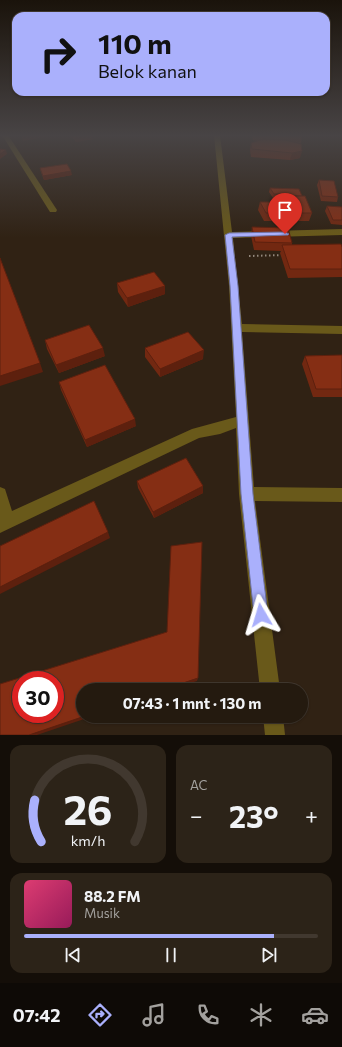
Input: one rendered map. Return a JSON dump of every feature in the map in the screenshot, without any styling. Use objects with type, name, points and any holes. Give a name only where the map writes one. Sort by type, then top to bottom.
[{"type":"street","points":[[27,169],[53,210]]},
{"type":"street","points":[[221,169],[231,256],[247,494],[269,683]]},
{"type":"street","points":[[229,235],[342,232]]},
{"type":"street","points":[[236,328],[342,330]]},
{"type":"street","points":[[0,494],[3,524],[197,433],[220,428],[242,420]]},
{"type":"street","points":[[247,494],[342,495]]},
{"type":"street","points":[[274,723],[275,735]]},
{"type":"path","points":[[231,256],[291,255]]},
{"type":"building","points":[[40,169],[70,169],[71,171],[43,176]]},
{"type":"building","points":[[319,180],[334,181],[338,197],[322,196]]},
{"type":"building","points":[[270,188],[299,189],[302,196],[274,194]]},
{"type":"building","points":[[289,196],[305,196],[312,213],[266,213],[260,202],[287,202]]},
{"type":"building","points":[[327,206],[342,207],[342,220],[333,220]]},
{"type":"building","points":[[252,227],[288,228],[292,243],[255,242]]},
{"type":"building","points":[[341,244],[342,269],[290,269],[282,245]]},
{"type":"building","points":[[0,258],[40,363],[0,376]]},
{"type":"building","points":[[154,272],[165,286],[127,298],[117,283]]},
{"type":"building","points":[[89,325],[103,348],[56,365],[45,340]]},
{"type":"building","points":[[188,332],[204,350],[160,369],[145,348]]},
{"type":"building","points":[[342,355],[342,389],[316,389],[305,356]]},
{"type":"building","points":[[105,365],[135,419],[85,440],[59,382]]},
{"type":"building","points":[[186,458],[203,486],[153,512],[137,481]]},
{"type":"building","points":[[94,501],[108,532],[0,587],[0,546]]},
{"type":"building","points":[[202,542],[198,678],[183,683],[76,683],[76,719],[29,735],[0,735],[0,684],[12,680],[12,723],[64,723],[64,671],[42,671],[167,632],[171,546]]},
{"type":"route","points":[[261,615],[247,494],[234,286],[229,235],[285,234]]}]
